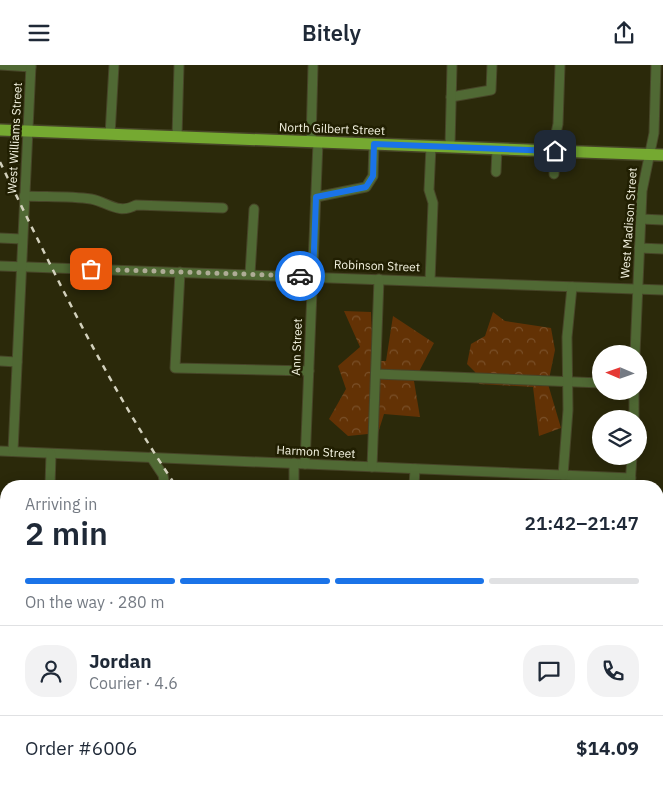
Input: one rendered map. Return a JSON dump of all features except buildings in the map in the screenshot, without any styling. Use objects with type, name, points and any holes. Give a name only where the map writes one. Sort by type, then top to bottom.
[{"type":"main road","name":"North Gilbert Street","points":[[0,130],[663,155]]},
{"type":"street","points":[[0,65],[31,66]]},
{"type":"street","points":[[110,135],[114,65]]},
{"type":"street","points":[[176,137],[179,65]]},
{"type":"street","points":[[450,146],[452,65]]},
{"type":"street","points":[[451,97],[491,90],[492,65]]},
{"type":"street","points":[[554,174],[560,65]]},
{"type":"street","name":"West Madison Street","points":[[635,345],[643,178],[654,133],[656,65]]},
{"type":"street","name":"West Williams Street","points":[[13,451],[31,66]]},
{"type":"street","name":"Ann Street","points":[[305,463],[316,197],[313,66]]},
{"type":"street","points":[[316,197],[366,187],[373,176],[374,144]]},
{"type":"street","points":[[430,281],[433,203],[429,190],[431,146]]},
{"type":"street","points":[[496,172],[497,149]]},
{"type":"street","points":[[24,196],[93,199],[112,208],[129,209],[136,205],[223,208]]},
{"type":"street","points":[[250,274],[254,209]]},
{"type":"street","points":[[641,219],[663,220]]},
{"type":"street","points":[[0,238],[22,239]]},
{"type":"street","points":[[639,248],[663,249]]},
{"type":"street","name":"Robinson Street","points":[[0,266],[313,276],[663,291]]},
{"type":"street","points":[[180,272],[175,368],[309,371]]},
{"type":"street","points":[[372,467],[379,279]]},
{"type":"street","points":[[563,475],[568,410],[567,381],[572,287]]},
{"type":"street","points":[[0,361],[17,362]]},
{"type":"street","points":[[376,374],[592,382]]},
{"type":"street","name":"Harmon Street","points":[[0,451],[563,475],[611,480]]},
{"type":"street","points":[[50,480],[51,453]]},
{"type":"street","points":[[151,457],[163,475],[164,480]]},
{"type":"street","points":[[294,463],[294,480]]},
{"type":"street","points":[[630,480],[631,465]]},
{"type":"street","points":[[414,480],[415,469]]},
{"type":"green space","points":[[344,311],[371,312],[373,361],[386,361],[393,316],[434,343],[414,381],[420,417],[384,414],[378,433],[348,436],[329,419],[346,389],[338,366],[360,347]]},
{"type":"green space","points":[[493,312],[505,321],[551,328],[555,350],[548,384],[561,428],[539,436],[533,387],[479,384],[475,372],[467,364],[471,344],[485,336]]},
{"type":"railway","points":[[0,162],[104,368],[172,480]]},
{"type":"way so far","points":[[91,269],[300,276]]},
{"type":"route","points":[[300,276],[313,276],[316,197],[366,187],[373,176],[374,144],[555,151]]}]
